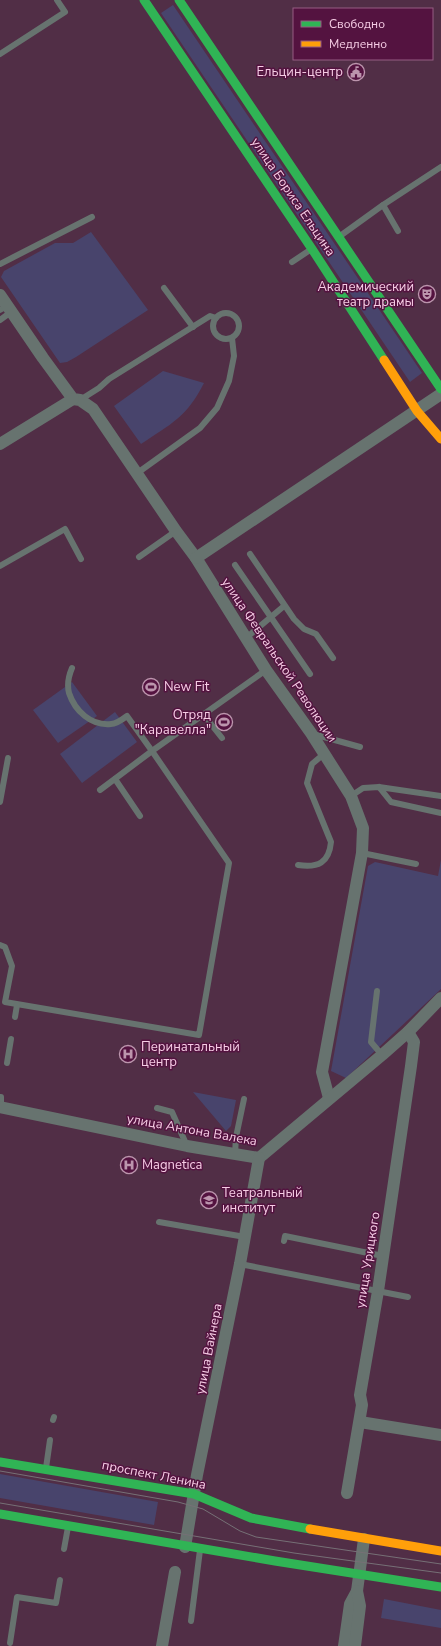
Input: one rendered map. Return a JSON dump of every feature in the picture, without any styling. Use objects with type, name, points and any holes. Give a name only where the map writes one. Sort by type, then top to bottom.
[{"type":"street","name":"улица Бориса Ельцина","points":[[144,0],[154,7],[416,411],[441,439]]},
{"type":"street","name":"улица Бориса Ельцина","points":[[179,0],[441,389]]},
{"type":"street","name":"улица Февральской Революции","points":[[0,295],[6,309],[43,358],[77,399],[93,409],[136,474],[196,558],[266,670],[311,733],[351,796],[363,828],[362,853],[322,1072],[329,1098]]},
{"type":"street","points":[[196,558],[441,394]]},
{"type":"street","points":[[0,444],[77,399]]},
{"type":"street","name":"улица Антона Валека","points":[[1,1104],[187,1146],[260,1158],[329,1098],[382,1055],[408,1032],[441,998]]},
{"type":"street","name":"улица Урицкого","points":[[347,1493],[360,1422],[362,1405],[360,1395],[378,1291],[414,1042],[408,1032]]},
{"type":"street","name":"улица Вайнера","points":[[185,1547],[260,1158]]},
{"type":"street","points":[[360,1422],[441,1435]]},
{"type":"street","name":"проспект Ленина","points":[[0,1462],[194,1494],[207,1498],[247,1517],[364,1539],[441,1551]]},
{"type":"street","points":[[0,1514],[68,1525],[200,1550],[359,1576],[441,1587]]},
{"type":"street","points":[[354,1646],[360,1606],[357,1591],[364,1539]]},
{"type":"street","points":[[162,1646],[175,1572]]},
{"type":"street","points":[[344,1646],[350,1604],[357,1591]]},
{"type":"lane","points":[[0,54],[65,12],[57,0]]},
{"type":"lane","points":[[338,237],[382,205],[441,167]]},
{"type":"lane","points":[[382,205],[398,230]]},
{"type":"lane","points":[[0,264],[92,217]]},
{"type":"lane","points":[[292,262],[312,249]]},
{"type":"lane","points":[[164,288],[193,327]]},
{"type":"lane","points":[[0,320],[6,309]]},
{"type":"lane","points":[[136,474],[200,428],[217,408],[229,381],[234,356],[232,338],[239,330],[240,326],[238,318],[231,313],[223,313],[216,318],[213,325],[215,333],[222,338],[232,338]]},
{"type":"lane","points":[[77,399],[99,388],[109,379],[210,316],[216,318]]},
{"type":"lane","points":[[0,566],[65,529],[81,559]]},
{"type":"lane","points":[[139,558],[176,531]]},
{"type":"lane","points":[[250,554],[294,619],[304,629],[316,634],[333,658]]},
{"type":"lane","points":[[235,565],[270,618],[310,674]]},
{"type":"lane","points":[[246,638],[284,606]]},
{"type":"lane","points":[[0,945],[5,947],[12,966],[5,1002],[199,1035],[229,863],[128,716],[112,724],[94,723],[83,714],[68,691],[69,676],[72,668]]},
{"type":"lane","points":[[100,790],[152,750],[266,670]]},
{"type":"lane","points":[[203,714],[222,738]]},
{"type":"lane","points":[[311,733],[360,747]]},
{"type":"lane","points":[[298,865],[315,866],[327,858],[330,851],[331,842],[307,783],[312,764],[325,754]]},
{"type":"lane","points":[[0,802],[2,781],[8,758]]},
{"type":"lane","points":[[115,779],[140,816]]},
{"type":"lane","points":[[351,796],[363,788],[379,786],[441,796]]},
{"type":"lane","points":[[379,786],[390,802],[441,813]]},
{"type":"lane","points":[[362,853],[416,864]]},
{"type":"lane","points":[[378,991],[371,1042],[382,1055]]},
{"type":"lane","points":[[15,1017],[17,1005]]},
{"type":"lane","points":[[7,1063],[11,1039]]},
{"type":"lane","points":[[235,1154],[236,1137],[244,1099]]},
{"type":"lane","points":[[157,1108],[172,1112],[187,1146]]},
{"type":"lane","points":[[159,1222],[245,1237]]},
{"type":"lane","points":[[284,1241],[285,1236],[383,1256]]},
{"type":"lane","points":[[240,1264],[408,1297]]},
{"type":"lane","points":[[46,1469],[50,1440]]},
{"type":"lane","points":[[64,1549],[68,1525]]},
{"type":"lane","points":[[191,1621],[200,1550]]},
{"type":"lane","points":[[10,1643],[17,1597],[56,1603],[60,1580]]},
{"type":"shaded area","points":[[173,5],[422,373],[410,382],[161,13]]},
{"type":"shaded area","points":[[91,232],[148,310],[76,357],[67,362],[60,363],[1,277],[4,271],[55,243],[73,243]]},
{"type":"shaded area","points":[[163,371],[204,383],[198,395],[185,412],[170,425],[141,444],[114,406]]},
{"type":"shaded area","points":[[72,682],[97,716],[58,743],[33,710]]},
{"type":"shaded area","points":[[115,712],[137,742],[82,783],[60,754]]},
{"type":"shaded area","points":[[441,860],[441,989],[346,1078],[331,1071],[368,866],[375,862],[438,876]]},
{"type":"shaded area","points":[[193,1092],[236,1100],[231,1126],[226,1131]]},
{"type":"shaded area","points":[[0,1474],[158,1502],[154,1525],[0,1498]]},
{"type":"shaded area","points":[[384,1599],[441,1610],[441,1628],[381,1618]]},
{"type":"tram line","points":[[0,1471],[178,1502],[203,1509],[240,1531],[256,1537],[441,1564]]},
{"type":"tram line","points":[[0,1503],[294,1553],[441,1573]]},
{"type":"traffic: fast","points":[[144,0],[312,249],[384,360]]},
{"type":"traffic: fast","points":[[179,0],[441,389]]},
{"type":"traffic: fast","points":[[0,1462],[194,1494],[251,1518],[310,1529]]},
{"type":"traffic: fast","points":[[0,1514],[275,1561],[441,1587]]},
{"type":"traffic: slow","points":[[384,360],[417,411],[441,439]]},
{"type":"traffic: slow","points":[[310,1529],[441,1551]]},
{"type":"place","name":"Ельцин-центр","points":[[356,72]]},
{"type":"place","name":"Академический театр драмы","points":[[427,294]]},
{"type":"place","name":"New Fit","points":[[151,687]]},
{"type":"place","name":"Отряд \"Каравелла\"","points":[[224,722]]},
{"type":"place","name":"Перинатальный центр","points":[[128,1054]]},
{"type":"place","name":"Magnetica","points":[[129,1165]]},
{"type":"place","name":"Театральный институт","points":[[209,1200]]}]
